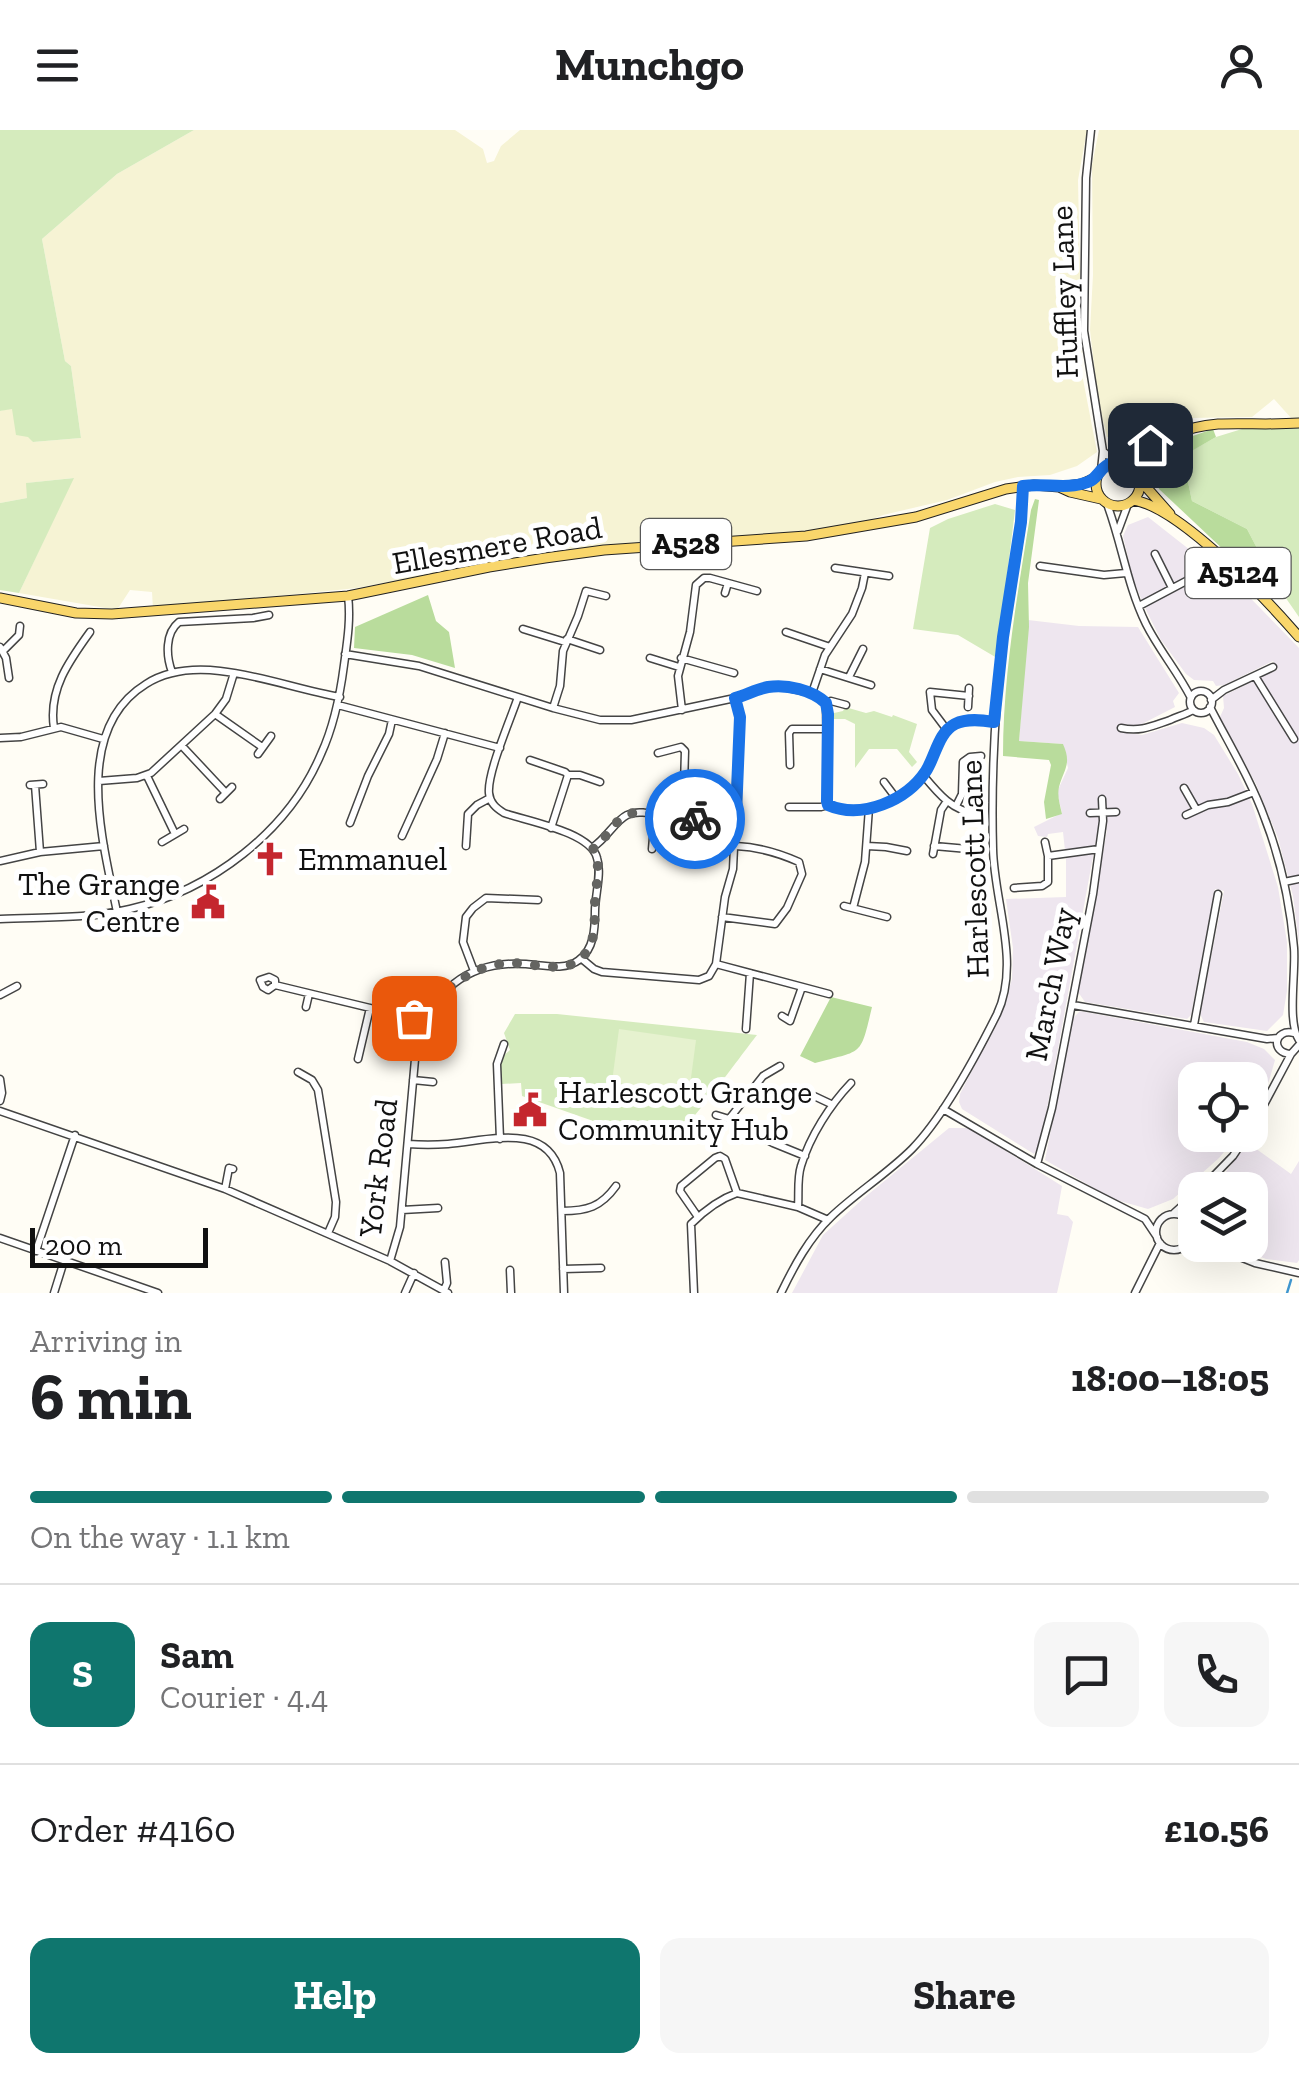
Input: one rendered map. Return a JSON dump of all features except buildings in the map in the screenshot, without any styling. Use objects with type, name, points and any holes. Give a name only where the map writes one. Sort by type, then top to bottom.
[{"type":"main road","points":[[1150,445],[1138,477],[1139,490],[1131,502],[1121,506],[1104,502],[1097,492],[1099,474],[1140,448],[1199,427],[1299,423]]},
{"type":"main road","points":[[1118,462],[1128,464],[1138,477]]},
{"type":"main road","name":"Ellesmere Road","points":[[0,598],[76,613],[112,614],[348,596],[490,566],[604,550],[806,536],[864,527],[916,517],[1023,486],[1082,484],[1099,474]]},
{"type":"main road","name":"A5124","points":[[1138,477],[1171,516]]},
{"type":"main road","name":"Ellesmere Road","points":[[1059,487],[1104,502]]},
{"type":"main road","name":"A5124","points":[[1131,502],[1148,504],[1171,516],[1230,564],[1299,637]]},
{"type":"street","name":"Huffley Lane","points":[[1092,130],[1086,178],[1084,331],[1102,451],[1099,474]]},
{"type":"street","points":[[1102,451],[1118,462]]},
{"type":"street","name":"Harlescott Lane","points":[[784,1292],[802,1252],[828,1220],[911,1149],[942,1109],[998,1010],[1004,991],[1005,944],[993,855],[994,722],[1023,486]]},
{"type":"street","points":[[1104,502],[1118,532],[1126,573],[1156,642],[1183,682],[1193,706],[1218,726]]},
{"type":"street","points":[[1118,532],[1131,502]]},
{"type":"street","points":[[1155,554],[1172,588]]},
{"type":"street","points":[[1040,566],[1104,576],[1126,573]]},
{"type":"street","points":[[835,568],[889,576]]},
{"type":"street","points":[[812,694],[830,647],[852,614],[865,573]]},
{"type":"street","points":[[682,710],[678,688],[680,662],[690,632],[696,585],[704,578],[757,591]]},
{"type":"street","points":[[1139,606],[1190,579]]},
{"type":"street","points":[[725,593],[728,583]]},
{"type":"street","points":[[553,708],[560,686],[560,658],[586,591],[606,596]]},
{"type":"street","points":[[0,919],[92,916],[152,902],[227,866],[262,838],[297,796],[328,738],[339,701],[348,596]]},
{"type":"street","points":[[172,672],[168,648],[174,624],[264,619]]},
{"type":"street","points":[[523,629],[600,650]]},
{"type":"street","points":[[6,672],[1,649],[23,630]]},
{"type":"street","points":[[54,728],[55,692],[66,665],[86,644],[90,632]]},
{"type":"street","points":[[786,632],[830,647]]},
{"type":"street","points":[[849,677],[862,649]]},
{"type":"street","points":[[345,654],[419,666],[553,708],[614,721],[682,710],[769,687],[784,687],[812,694],[826,703],[846,705]]},
{"type":"street","points":[[650,658],[734,674]]},
{"type":"street","points":[[1193,706],[1273,667]]},
{"type":"street","points":[[820,669],[871,685]]},
{"type":"street","points":[[117,912],[104,846],[99,781],[104,739],[113,717],[130,696],[152,680],[172,672],[234,673],[500,748]]},
{"type":"street","points":[[99,781],[146,776],[216,714],[226,699],[234,673]]},
{"type":"street","points":[[1254,676],[1294,740]]},
{"type":"street","points":[[1183,682],[1210,700],[1218,726],[1254,792],[1284,882],[1294,956],[1293,1046],[1268,1099]]},
{"type":"street","points":[[947,730],[932,710],[930,692],[969,692],[968,707]]},
{"type":"street","points":[[1121,728],[1142,730],[1183,716],[1193,706],[1198,692]]},
{"type":"street","points":[[518,697],[490,782],[490,798],[504,813],[577,837],[593,848],[598,864],[591,945],[582,958],[567,966],[509,964],[474,972],[463,942],[466,917],[473,908],[486,898],[538,900]]},
{"type":"street","points":[[582,958],[602,972],[699,980],[709,976],[716,964],[734,869],[740,717],[735,698]]},
{"type":"street","points":[[826,703],[828,805]]},
{"type":"street","points":[[216,714],[260,751],[271,736]]},
{"type":"street","points":[[349,817],[392,720]]},
{"type":"street","points":[[793,805],[882,806],[923,775],[947,730],[964,721],[994,722]]},
{"type":"street","points":[[0,738],[68,728],[104,739]]},
{"type":"street","points":[[792,762],[792,729],[827,730]]},
{"type":"street","points":[[407,831],[446,733]]},
{"type":"street","points":[[182,746],[226,793]]},
{"type":"street","points":[[658,752],[681,747],[685,750],[683,819]]},
{"type":"street","points":[[956,806],[962,794],[963,762],[981,756]]},
{"type":"street","points":[[529,760],[600,782]]},
{"type":"street","points":[[551,828],[568,775]]},
{"type":"street","points":[[923,775],[947,801],[976,814]]},
{"type":"street","points":[[146,776],[175,834]]},
{"type":"street","points":[[884,782],[896,798]]},
{"type":"street","points":[[36,785],[40,852]]},
{"type":"street","points":[[1184,788],[1196,809]]},
{"type":"street","points":[[1186,816],[1196,809],[1254,792]]},
{"type":"street","points":[[466,846],[468,814],[490,798]]},
{"type":"street","name":"March Way","points":[[1037,1164],[1073,1005],[1099,849],[1102,798]]},
{"type":"street","points":[[947,801],[941,810],[934,850],[968,848]]},
{"type":"street","points":[[868,808],[867,846],[848,907],[887,917]]},
{"type":"street","points":[[1090,813],[1116,812]]},
{"type":"street","points":[[593,848],[632,813],[683,819],[736,814]]},
{"type":"street","points":[[652,849],[656,815]]},
{"type":"street","points":[[162,842],[184,830]]},
{"type":"street","points":[[1045,842],[1048,856],[1099,849]]},
{"type":"street","points":[[0,861],[40,852],[104,846]]},
{"type":"street","points":[[722,917],[775,924],[802,874],[798,862],[792,859],[736,846]]},
{"type":"street","points":[[867,846],[907,851]]},
{"type":"street","name":"March Way","points":[[1014,888],[1048,882],[1048,856]]},
{"type":"street","points":[[1284,882],[1299,879]]},
{"type":"street","points":[[1194,1025],[1218,894]]},
{"type":"street","points":[[716,964],[829,994]]},
{"type":"street","name":"York Road","points":[[390,1261],[402,1210],[416,1048],[424,1021],[445,992],[474,972]]},
{"type":"street","points":[[746,1029],[750,974]]},
{"type":"street","points":[[275,985],[424,1021]]},
{"type":"street","points":[[789,1020],[802,986]]},
{"type":"street","points":[[0,995],[16,987]]},
{"type":"street","points":[[306,1007],[310,994]]},
{"type":"street","points":[[1073,1005],[1293,1046]]},
{"type":"street","points":[[358,1058],[370,1008]]},
{"type":"street","points":[[1267,1039],[1281,1035],[1292,1016]]},
{"type":"street","points":[[1281,1035],[1293,1046]]},
{"type":"street","points":[[1281,1035],[1293,1046]]},
{"type":"street","points":[[500,1139],[497,1070],[505,1049]]},
{"type":"street","points":[[729,1119],[764,1076],[780,1066]]},
{"type":"street","points":[[298,1072],[312,1080],[318,1090],[336,1202],[328,1233]]},
{"type":"street","points":[[0,1080],[0,1100]]},
{"type":"street","name":"York Road","points":[[413,1080],[433,1082]]},
{"type":"street","points":[[798,1206],[800,1170],[805,1156],[831,1104],[851,1083]]},
{"type":"street","points":[[811,1096],[831,1104]]},
{"type":"street","points":[[942,1109],[1144,1220],[1167,1248],[1176,1250]]},
{"type":"street","points":[[0,1111],[224,1189],[390,1261],[446,1292],[446,1262]]},
{"type":"street","points":[[716,1115],[805,1156]]},
{"type":"street","points":[[36,1251],[74,1136]]},
{"type":"street","points":[[408,1144],[513,1137],[529,1140],[550,1152],[560,1173],[564,1293]]},
{"type":"street","points":[[1217,1172],[1236,1152]]},
{"type":"street","points":[[698,1217],[680,1191],[681,1186],[715,1158],[725,1159],[736,1193]]},
{"type":"street","points":[[224,1189],[228,1168],[233,1169]]},
{"type":"street","points":[[562,1212],[596,1206],[616,1186]]},
{"type":"street","points":[[694,1293],[691,1224],[736,1193],[798,1206],[828,1220]]},
{"type":"street","points":[[402,1210],[438,1208]]},
{"type":"street","points":[[1173,1214],[1178,1208]]},
{"type":"street","points":[[1144,1220],[1178,1215]]},
{"type":"street","points":[[1135,1293],[1152,1260],[1159,1240],[1157,1226],[1164,1217]]},
{"type":"street","points":[[0,1238],[158,1293]]},
{"type":"street","points":[[1152,1260],[1176,1250]]},
{"type":"street","points":[[54,1293],[64,1261]]},
{"type":"street","points":[[1256,1262],[1299,1273]]},
{"type":"street","points":[[564,1269],[601,1268]]},
{"type":"street","points":[[510,1270],[511,1293]]},
{"type":"street","points":[[404,1293],[414,1274]]},
{"type":"shaded area","points":[[194,130],[455,130],[483,149],[487,163],[494,161],[501,146],[520,130],[1087,130],[1078,180],[1082,374],[1097,452],[1077,466],[1050,475],[995,482],[947,500],[802,534],[524,549],[488,555],[438,573],[357,588],[153,609],[152,592],[130,590],[117,610],[19,593],[73,478],[27,483],[27,498],[0,503],[0,411],[12,408],[33,442],[81,438],[71,366],[65,361],[42,239],[117,174]]},
{"type":"shaded area","points":[[1099,130],[1299,130],[1299,418],[1292,419],[1274,399],[1252,417],[1190,418],[1107,437],[1098,401],[1090,330],[1092,165]]},
{"type":"shaded area","points":[[1148,517],[1225,572],[1299,648],[1299,943],[1293,896],[1278,838],[1256,784],[1220,717],[1223,696],[1278,669],[1273,661],[1216,686],[1213,681],[1194,680],[1186,674],[1161,640],[1133,580],[1123,536],[1128,525]]},
{"type":"shaded area","points":[[1028,620],[1138,627],[1179,693],[1173,701],[1175,707],[1138,726],[1123,724],[1120,732],[1142,735],[1182,723],[1204,728],[1214,735],[1252,804],[1278,887],[1287,942],[1283,1015],[1267,1031],[1204,1022],[1200,1014],[1224,891],[1215,889],[1191,1015],[1187,1019],[1085,1002],[1078,992],[1107,830],[1098,829],[1041,1142],[1034,1154],[962,1109],[959,1102],[1002,1012],[1012,979],[1013,948],[1006,899],[1066,897],[1063,832],[1038,836],[1034,827],[1062,813],[1057,792],[1068,768],[1063,744],[1019,741]]},
{"type":"shaded area","points":[[1080,1011],[1247,1042],[1264,1049],[1275,1060],[1268,1083],[1268,1062],[1178,1062],[1178,1152],[1224,1152],[1203,1172],[1178,1172],[1178,1195],[1173,1199],[1148,1209],[1113,1199],[1045,1160],[1073,1018]]},
{"type":"shaded area","points":[[949,1128],[969,1128],[1062,1186],[1057,1214],[1068,1216],[1073,1222],[1057,1293],[792,1293],[823,1235]]},
{"type":"shaded area","points":[[1241,1152],[1260,1152],[1291,1174],[1299,1161],[1297,1263],[1268,1259],[1268,1172],[1226,1172]]},
{"type":"green space","points":[[0,130],[194,130],[117,174],[42,239],[65,361],[71,366],[81,438],[33,442],[16,435],[12,409],[0,411]]},
{"type":"green space","points":[[1299,425],[1299,617],[1274,581],[1247,529],[1192,501],[1187,477],[1170,463],[1216,437],[1242,429]]},
{"type":"green space","points":[[1213,429],[1216,437],[1171,463],[1187,477],[1192,501],[1247,529],[1273,579],[1262,586],[1159,489],[1150,458],[1181,440]]},
{"type":"green space","points":[[74,478],[19,593],[0,590],[0,503],[27,498],[26,483]]},
{"type":"green space","points":[[1035,499],[1039,500],[1028,583],[1029,627],[1019,741],[1063,744],[1066,751],[1066,766],[1058,790],[1062,814],[1046,819],[1049,760],[1003,756],[1012,633]]},
{"type":"green space","points":[[995,504],[1015,510],[997,658],[958,635],[913,629],[930,528]]},
{"type":"green space","points":[[428,595],[436,621],[449,632],[455,668],[412,655],[354,648],[355,627]]},
{"type":"green space","points":[[845,707],[893,715],[917,724],[909,752],[917,762],[912,767],[897,749],[869,749],[855,768],[855,724],[832,719],[834,713]]},
{"type":"green space","points":[[831,997],[872,1007],[857,1049],[815,1063],[800,1056]]},
{"type":"green space","points":[[515,1014],[557,1014],[757,1035],[687,1124],[668,1141],[659,1143],[522,1096],[521,1083],[501,1084],[500,1059],[510,1050],[504,1033]]},
{"type":"green space","points":[[619,1029],[696,1040],[689,1093],[612,1082]]},
{"type":"waterway","points":[[1287,1293],[1291,1280]]},
{"type":"way so far","points":[[414,1018],[424,1021],[453,984],[482,968],[514,963],[575,963],[591,945],[593,936],[598,864],[593,848],[632,813],[695,819]]},
{"type":"place","name":"Emmanuel","points":[[270,859]]},
{"type":"place","name":"The Grange Centre","points":[[208,902]]},
{"type":"place","name":"Harlescott Grange Community Hub","points":[[530,1110]]},
{"type":"route","points":[[695,819],[718,813],[736,814],[740,717],[735,698],[763,688],[794,689],[826,703],[827,801],[835,808],[875,808],[888,803],[923,775],[947,730],[964,721],[994,722],[1023,486],[1082,484],[1096,478],[1105,466],[1150,445]]}]
